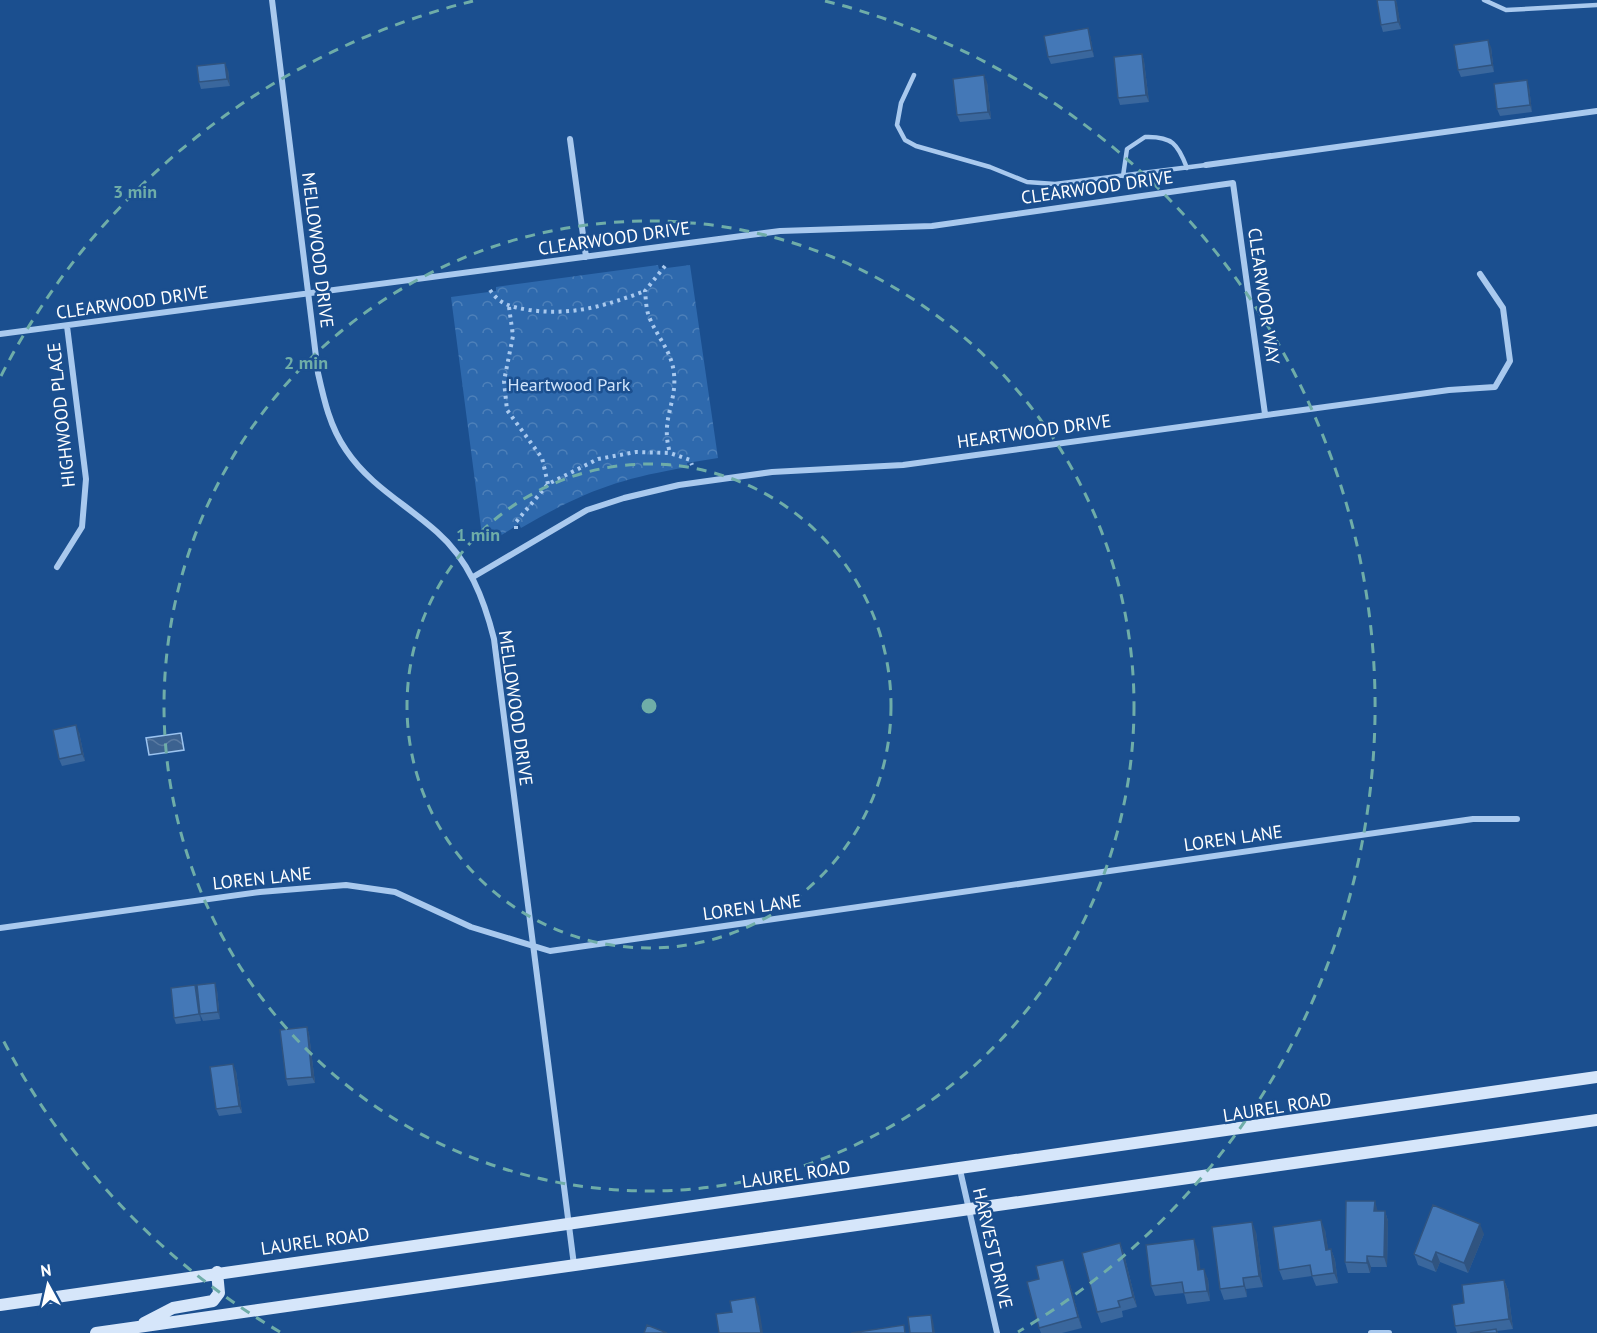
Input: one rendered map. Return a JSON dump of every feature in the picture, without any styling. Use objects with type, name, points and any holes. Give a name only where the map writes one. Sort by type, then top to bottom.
[{"type":"main road","name":"LAUREL ROAD","points":[[0,1305],[217,1272],[960,1170],[1597,1077]]},
{"type":"main road","points":[[96,1333],[1597,1120]]},
{"type":"main road","points":[[134,1328],[173,1308],[213,1301],[219,1293],[217,1272]]},
{"type":"street","name":"MELLOWOOD DRIVE","points":[[272,0],[318,373],[327,414],[345,450],[377,487],[437,532],[457,553],[473,577],[488,614],[494,639],[574,1265]]},
{"type":"street","points":[[1206,165],[1597,111]]},
{"type":"street","points":[[570,139],[586,257]]},
{"type":"street","name":"CLEARWOOD DRIVE","points":[[0,334],[780,231],[932,226],[1233,183]]},
{"type":"street","name":"CLEARWOOR WAY","points":[[1233,183],[1266,414]]},
{"type":"street","name":"HEARTWOOD DRIVE","points":[[473,577],[587,510],[624,498],[679,485],[772,472],[903,465],[1266,414],[1449,390],[1495,387],[1510,361],[1506,329],[1503,308],[1480,274]]},
{"type":"street","name":"HIGHWOOD PLACE","points":[[57,567],[82,527],[86,479],[67,326]]},
{"type":"street","name":"LOREN LANE","points":[[0,928],[260,892],[345,885],[394,892],[471,927],[550,951],[1473,819],[1517,819]]},
{"type":"street","name":"HARVEST DRIVE","points":[[960,1170],[997,1333]]},
{"type":"street","points":[[1371,1333],[1389,1333]]},
{"type":"lane","points":[[1484,0],[1506,10],[1597,5]]},
{"type":"lane","points":[[914,75],[901,103],[897,125],[905,140],[916,146],[990,167],[1027,182],[1055,184],[1206,165]]},
{"type":"lane","points":[[1123,177],[1127,149],[1145,137],[1169,140],[1179,148],[1187,168]]},
{"type":"path","points":[[490,290],[495,297],[509,307],[564,314],[595,309],[645,291],[664,266]]},
{"type":"path","points":[[645,291],[649,318],[669,354],[674,374],[674,392],[665,426],[670,453]]},
{"type":"path","points":[[509,307],[513,336],[504,381],[507,410],[542,458],[548,484]]},
{"type":"path","points":[[516,529],[516,522],[548,484],[598,459],[636,452],[670,453],[690,460],[692,465]]},
{"type":"green space","name":"Heartwood Park","points":[[658,265],[659,269],[690,265],[718,458],[687,463],[688,467],[601,488],[521,528],[519,524],[492,541],[483,543],[451,297],[496,291],[496,287]]},
{"type":"water","points":[[181,733],[184,750],[149,755],[146,738]]},
{"type":"building","points":[[1377,0],[1395,0],[1398,22],[1381,25]]},
{"type":"building","points":[[1088,28],[1092,50],[1048,57],[1044,36]]},
{"type":"building","points":[[1488,40],[1492,65],[1458,70],[1454,45]]},
{"type":"building","points":[[1142,54],[1146,95],[1118,98],[1114,57]]},
{"type":"building","points":[[225,63],[227,79],[199,82],[197,66]]},
{"type":"building","points":[[984,75],[988,112],[957,115],[953,79]]},
{"type":"building","points":[[1527,80],[1530,105],[1497,109],[1494,84]]},
{"type":"building","points":[[76,725],[82,754],[59,759],[53,730]]},
{"type":"building","points":[[215,983],[218,1012],[200,1014],[197,985]]},
{"type":"building","points":[[195,985],[199,1014],[174,1018],[171,988]]},
{"type":"building","points":[[307,1027],[312,1077],[286,1079],[280,1030]]},
{"type":"building","points":[[233,1064],[239,1106],[216,1109],[210,1067]]},
{"type":"building","points":[[1346,1201],[1375,1201],[1374,1211],[1385,1211],[1384,1257],[1367,1256],[1367,1263],[1345,1262]]},
{"type":"building","points":[[1433,1205],[1480,1224],[1464,1263],[1436,1252],[1432,1262],[1414,1254]]},
{"type":"building","points":[[1321,1220],[1326,1250],[1331,1249],[1334,1273],[1312,1276],[1310,1265],[1279,1270],[1273,1227]]},
{"type":"building","points":[[1252,1222],[1259,1276],[1243,1278],[1244,1286],[1220,1289],[1212,1227]]},
{"type":"building","points":[[1194,1239],[1198,1270],[1204,1269],[1207,1291],[1184,1293],[1182,1282],[1151,1286],[1146,1245]]},
{"type":"building","points":[[1120,1243],[1133,1297],[1118,1301],[1120,1307],[1097,1312],[1082,1253]]},
{"type":"building","points":[[1063,1260],[1078,1317],[1039,1328],[1027,1282],[1039,1279],[1036,1266]]},
{"type":"building","points":[[1504,1280],[1509,1319],[1455,1326],[1452,1305],[1464,1303],[1462,1285]]},
{"type":"building","points":[[755,1297],[761,1333],[719,1333],[716,1314],[732,1312],[730,1301]]},
{"type":"building","points":[[931,1315],[933,1333],[910,1333],[908,1317]]},
{"type":"building","points":[[647,1325],[667,1333],[644,1333]]},
{"type":"building","points":[[904,1325],[905,1333],[851,1333]]},
{"type":"building","points":[[1496,1329],[1497,1333],[1470,1333]]}]
